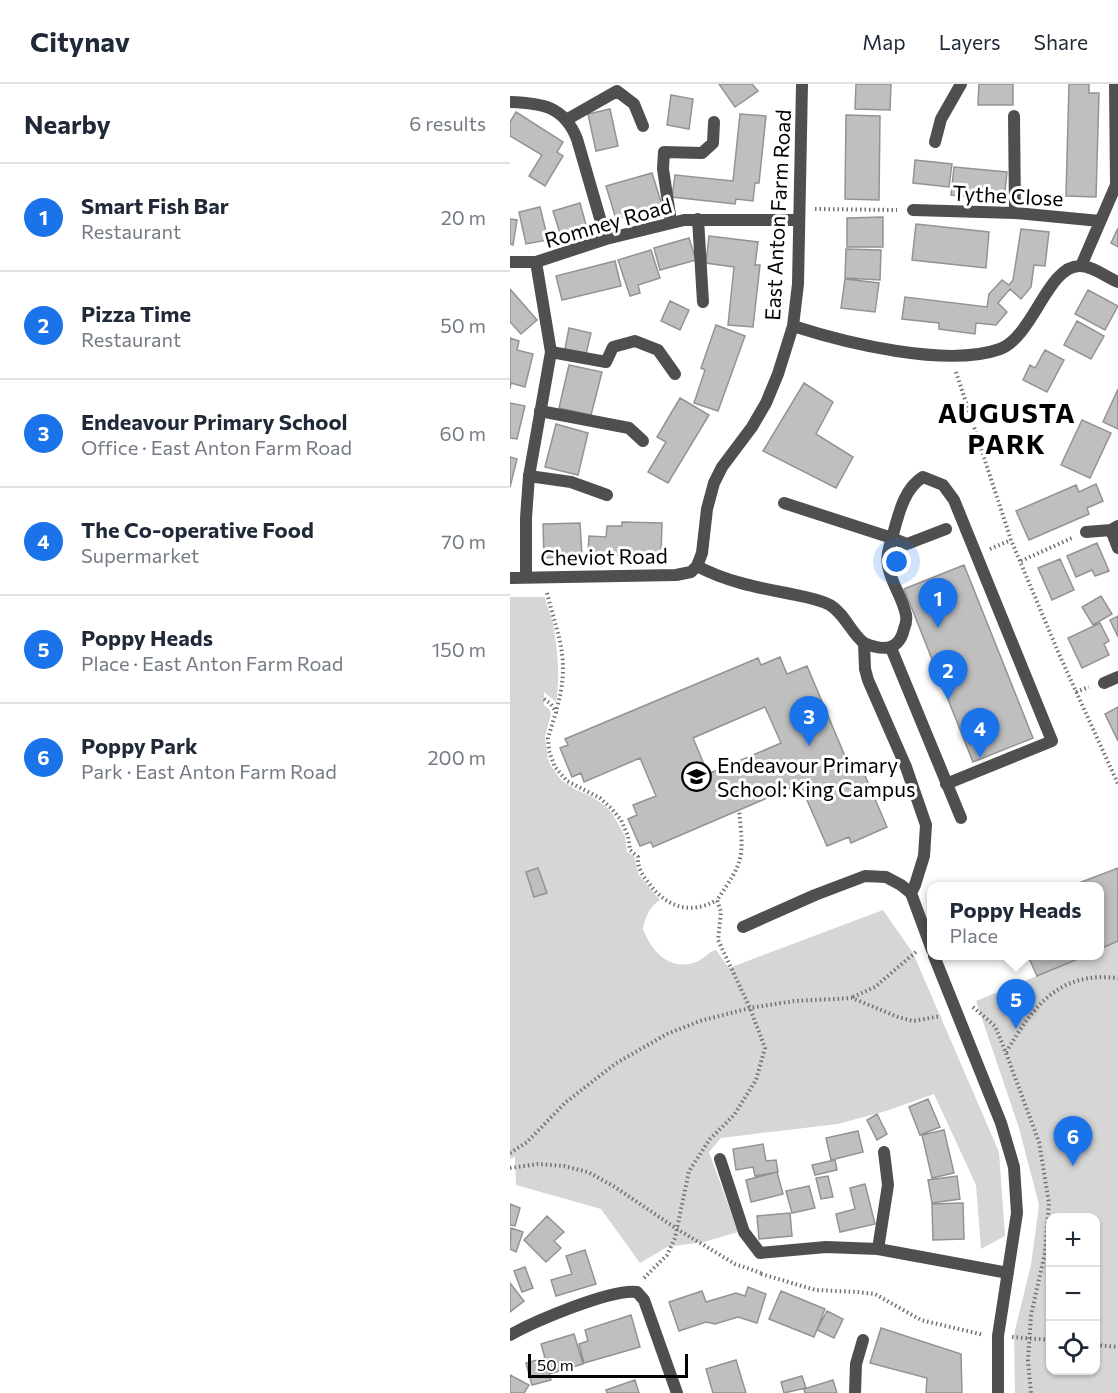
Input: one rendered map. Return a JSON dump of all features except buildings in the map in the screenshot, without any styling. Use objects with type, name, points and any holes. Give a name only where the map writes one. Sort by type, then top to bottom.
[{"type":"street","name":"East Anton Farm Road","points":[[697,566],[702,553],[706,509],[714,483],[722,467],[766,403],[782,365],[793,326],[798,284],[802,84]]},
{"type":"street","points":[[935,142],[941,120],[961,84]]},
{"type":"street","points":[[1081,266],[1117,185],[1115,84]]},
{"type":"street","points":[[566,120],[617,91],[634,104],[643,126]]},
{"type":"street","points":[[510,102],[531,102],[548,106],[571,125],[606,239]]},
{"type":"street","points":[[1014,116],[1015,213]]},
{"type":"street","points":[[671,222],[663,169],[664,152],[702,153],[713,143],[714,122]]},
{"type":"street","name":"Tythe Close","points":[[913,210],[1015,213],[1100,221]]},
{"type":"street","name":"Romney Road","points":[[510,262],[536,262],[606,239],[671,222],[798,214]]},
{"type":"street","points":[[698,219],[704,302]]},
{"type":"street","name":"Romney Road","points":[[526,577],[529,476],[551,352],[536,262]]},
{"type":"street","points":[[793,326],[896,351],[922,354],[979,354],[1008,346],[1022,334],[1056,280],[1070,268],[1081,266],[1118,282]]},
{"type":"street","points":[[551,352],[606,362],[613,347],[635,341],[658,350],[675,374]]},
{"type":"street","points":[[540,411],[629,428],[643,441]]},
{"type":"street","points":[[529,476],[571,482],[607,495]]},
{"type":"street","points":[[697,566],[735,582],[807,597],[830,605],[840,613],[854,634],[864,643],[879,648],[891,648],[900,641],[906,622],[906,614],[888,569],[887,555],[899,512],[910,488],[915,481],[923,477],[937,481],[949,491],[962,517],[1052,741],[946,784]]},
{"type":"street","points":[[784,503],[908,544],[946,529]]},
{"type":"street","points":[[1086,532],[1114,528],[1118,548]]},
{"type":"street","name":"Cheviot Road","points":[[510,578],[676,575],[691,572],[697,566]]},
{"type":"street","points":[[864,643],[865,669],[868,680],[906,767],[926,825],[924,856],[911,893]]},
{"type":"street","points":[[891,648],[961,818]]},
{"type":"street","points":[[1104,683],[1118,677]]},
{"type":"street","points":[[743,927],[865,876],[886,877],[911,893],[927,937]]},
{"type":"street","points":[[936,960],[1000,1123],[1014,1167],[1017,1214],[998,1336],[998,1393]]},
{"type":"street","points":[[878,1250],[888,1185],[884,1152]]},
{"type":"street","points":[[720,1159],[744,1232],[757,1251],[763,1254],[826,1247],[878,1250],[1008,1273]]},
{"type":"street","points":[[510,1335],[538,1321],[608,1295],[636,1292],[648,1308],[677,1393]]},
{"type":"street","points":[[855,1393],[856,1364],[863,1340]]},
{"type":"path","points":[[798,214],[913,210]]},
{"type":"path","points":[[950,355],[1011,540],[1118,784]]},
{"type":"path","points":[[1021,561],[1086,532]]},
{"type":"path","points":[[976,554],[1011,540]]},
{"type":"path","points":[[542,577],[551,613],[557,625],[564,674],[548,738],[549,751],[562,777],[600,798],[616,814],[628,836],[630,850],[638,857],[641,872],[659,897],[686,908],[703,906],[717,900],[740,863],[742,843],[739,810]]},
{"type":"path","points":[[1076,692],[1091,686]]},
{"type":"path","points":[[544,699],[556,712]]},
{"type":"path","points":[[717,900],[721,912],[718,940],[750,1008]]},
{"type":"path","points":[[510,1154],[527,1142],[551,1116],[590,1082],[667,1034],[700,1021],[750,1008],[794,1001],[852,998],[875,987],[916,952],[927,951]]},
{"type":"path","points":[[1006,1053],[1029,1015],[1055,992],[1079,981],[1118,978]]},
{"type":"path","points":[[852,998],[913,1021],[936,1018],[956,1010]]},
{"type":"path","points":[[510,1168],[538,1164],[564,1166],[588,1172],[735,1264],[761,1274],[816,1290],[875,1294],[921,1320],[974,1334],[1046,1340]]},
{"type":"path","points":[[761,1274],[763,1254]]},
{"type":"path","points":[[1100,1345],[1118,1347]]},
{"type":"shaded area","points":[[510,597],[545,597],[553,625],[558,675],[556,702],[544,692],[544,705],[551,714],[545,737],[548,759],[561,780],[589,795],[612,813],[625,836],[627,852],[634,856],[639,875],[660,900],[648,912],[643,929],[651,945],[663,958],[678,964],[687,964],[699,961],[716,950],[729,968],[883,910],[913,953],[999,1152],[1005,1236],[981,1249],[976,1185],[934,1094],[886,1111],[838,1124],[721,1138],[709,1152],[738,1232],[704,1242],[667,1247],[640,1263],[601,1209],[516,1185],[515,1157],[510,1159]]},
{"type":"shaded area","points":[[1118,941],[1118,1393],[1015,1393],[1014,1334],[1031,1265],[1039,1205],[1019,1128],[976,1001],[1075,960],[1104,960],[1104,947]]},
{"type":"place","name":"Smart Fish Bar","points":[[938,628]]},
{"type":"place","name":"Pizza Time","points":[[948,700]]},
{"type":"place","name":"Endeavour Primary School","points":[[809,746]]},
{"type":"place","name":"The Co-operative Food","points":[[980,758]]},
{"type":"place","name":"Endeavour Primary School: King Campus","points":[[696,776]]},
{"type":"place","name":"Poppy Heads","points":[[1016,1029]]},
{"type":"place","name":"Poppy Park","points":[[1073,1166]]},
{"type":"district","name":"AUGUSTA PARK","points":[[1007,428]]}]
